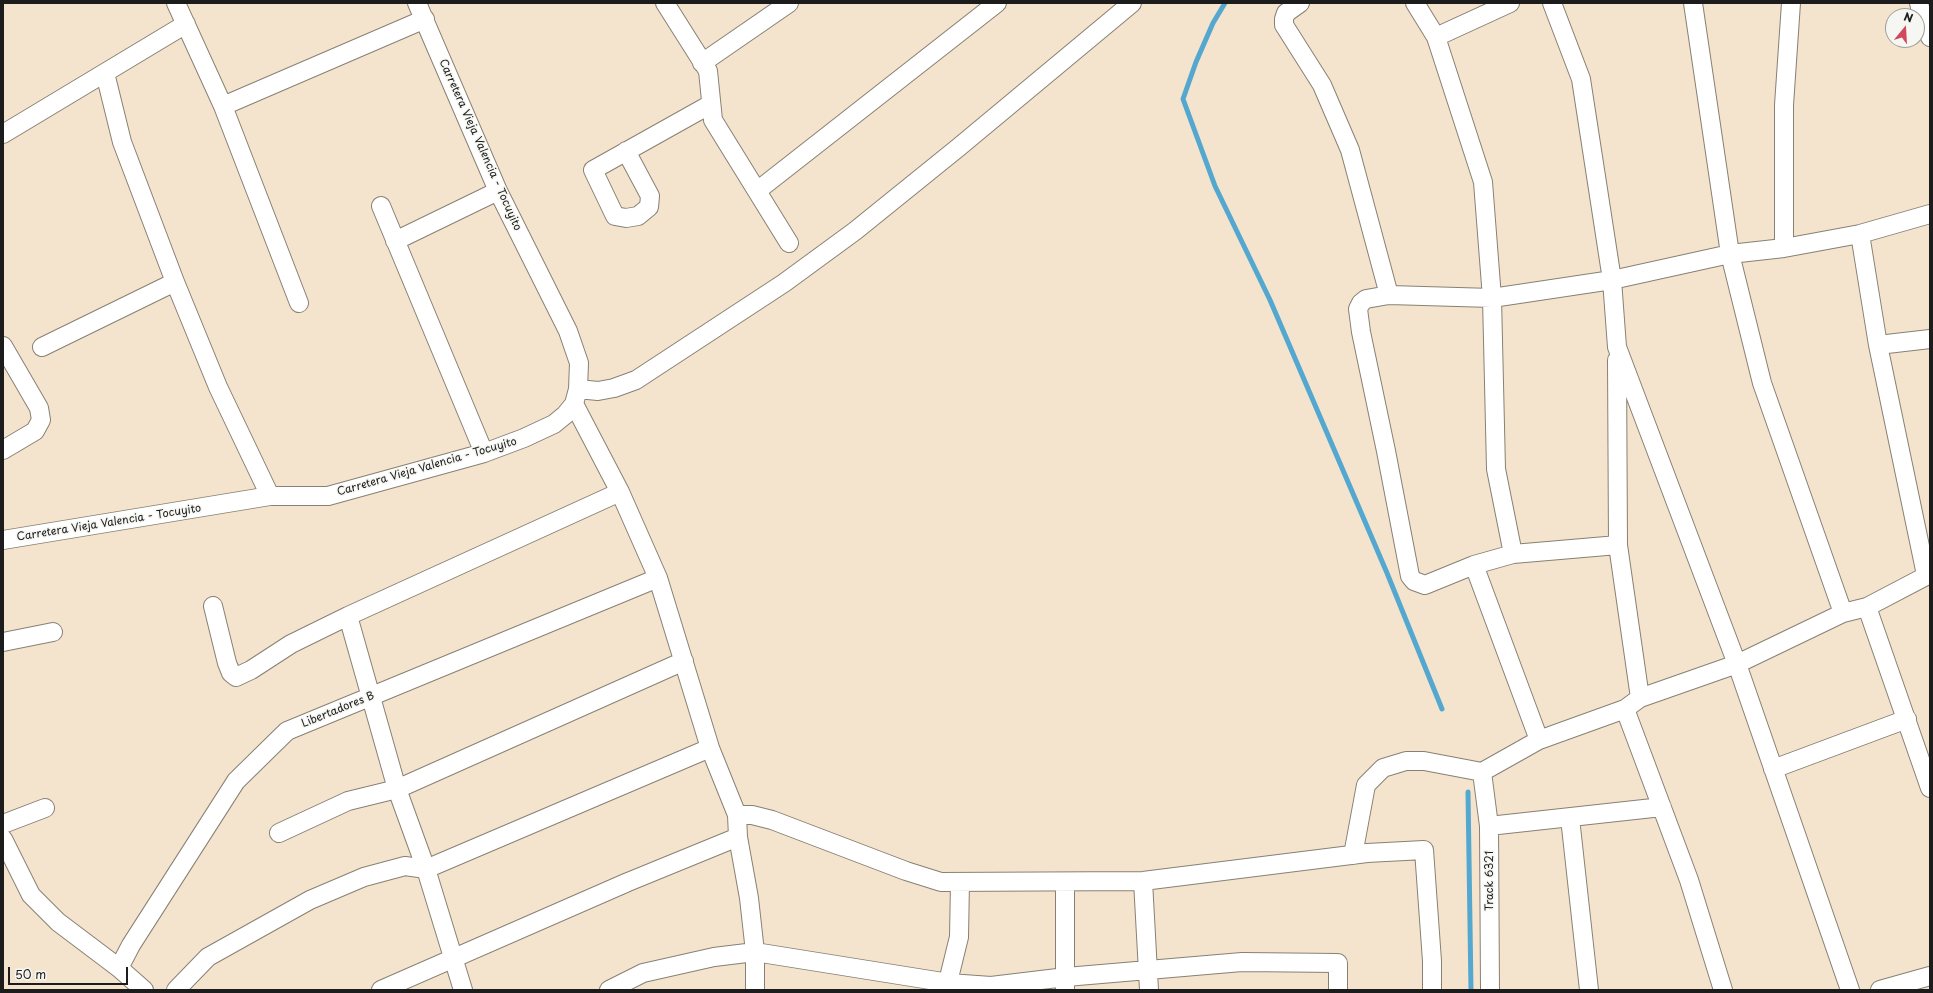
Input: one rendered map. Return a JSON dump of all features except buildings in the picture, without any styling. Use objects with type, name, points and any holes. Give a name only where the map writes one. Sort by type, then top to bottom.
[{"type":"street","points":[[176,3],[223,106],[299,303]]},
{"type":"street","name":"Carretera Vieja Valencia - Tocuyito","points":[[3,540],[270,496],[328,496],[484,452],[524,438],[554,424],[565,415],[576,396],[579,363],[568,331],[498,191],[417,3]]},
{"type":"street","points":[[665,3],[708,71],[712,120],[789,243]]},
{"type":"street","points":[[702,62],[789,3]]},
{"type":"street","points":[[757,191],[997,3]]},
{"type":"street","points":[[755,990],[755,952],[749,898],[738,837],[737,815],[710,748],[658,578],[576,396],[614,388],[636,380],[784,283],[855,231],[959,147],[1132,3]]},
{"type":"street","points":[[1300,3],[1286,12],[1284,25],[1322,85],[1350,150],[1389,295]]},
{"type":"street","points":[[1415,3],[1436,37],[1483,182],[1492,298],[1496,469],[1513,554]]},
{"type":"street","points":[[1436,37],[1510,3]]},
{"type":"street","points":[[1552,3],[1581,79],[1612,280],[1617,347],[1618,545],[1640,698]]},
{"type":"street","points":[[1692,3],[1730,254],[1762,383],[1843,613]]},
{"type":"street","points":[[1784,248],[1784,105],[1791,3]]},
{"type":"street","points":[[1923,7],[1930,37]]},
{"type":"street","points":[[223,106],[424,20]]},
{"type":"street","points":[[3,134],[186,24]]},
{"type":"street","points":[[105,73],[122,142],[175,282],[218,387],[270,496]]},
{"type":"street","points":[[626,152],[711,104]]},
{"type":"street","points":[[396,241],[498,191]]},
{"type":"street","points":[[381,206],[484,452]]},
{"type":"street","points":[[1618,545],[1513,554],[1474,565],[1425,585],[1419,584],[1410,576],[1386,450],[1361,332],[1358,309],[1361,303],[1366,299],[1389,295],[1492,298],[1612,280],[1730,254],[1784,248],[1860,234],[1930,214]]},
{"type":"street","points":[[1353,855],[1366,785],[1383,768],[1406,761],[1424,761],[1482,772],[1539,740],[1625,709],[1640,698],[1737,664],[1843,613],[1867,607],[1928,574],[1878,345],[1860,234]]},
{"type":"street","points":[[42,347],[175,282]]},
{"type":"street","points":[[1878,345],[1930,338]]},
{"type":"street","points":[[3,346],[39,408],[41,420],[35,432],[3,450]]},
{"type":"street","points":[[1617,347],[1737,664],[1850,990]]},
{"type":"street","points":[[213,606],[227,663],[231,673],[236,677],[251,670],[291,644],[348,616],[620,492]]},
{"type":"street","points":[[1474,565],[1539,740]]},
{"type":"street","name":"Libertadores B","points":[[119,968],[131,945],[236,781],[287,731],[658,578]]},
{"type":"street","points":[[1867,607],[1930,788]]},
{"type":"street","points":[[348,616],[372,696],[397,789],[426,869],[463,990]]},
{"type":"street","points":[[3,642],[53,632]]},
{"type":"street","points":[[279,833],[348,801],[397,789],[684,661]]},
{"type":"street","points":[[1625,709],[1689,880],[1723,990]]},
{"type":"street","points":[[1773,769],[1907,719]]},
{"type":"street","points":[[176,990],[208,958],[310,900],[364,877],[405,866],[426,869],[710,748]]},
{"type":"street","name":"Track 6321","points":[[1482,772],[1489,826],[1490,990]]},
{"type":"street","points":[[1489,826],[1662,807]]},
{"type":"street","points":[[3,824],[45,808]]},
{"type":"street","points":[[737,815],[752,815],[772,820],[941,882],[1065,882],[1143,880],[1353,855],[1424,850],[1432,961],[1432,990]]},
{"type":"street","points":[[1570,818],[1589,990]]},
{"type":"street","points":[[381,990],[628,882],[738,837]]},
{"type":"street","points":[[3,839],[31,895],[58,922],[119,968],[144,990]]},
{"type":"street","points":[[1143,880],[1148,990]]},
{"type":"street","points":[[947,986],[959,937],[960,882]]},
{"type":"street","points":[[1065,882],[1065,984]]},
{"type":"street","points":[[609,990],[643,973],[714,957],[755,952],[947,986],[1065,984],[1148,971],[1242,962],[1338,963],[1338,990]]},
{"type":"street","points":[[1880,990],[1930,976]]},
{"type":"waterway","points":[[1225,3],[1213,23],[1196,62],[1183,99],[1215,186],[1270,300],[1387,573],[1442,709]]},
{"type":"waterway","points":[[1468,792],[1471,990]]}]
